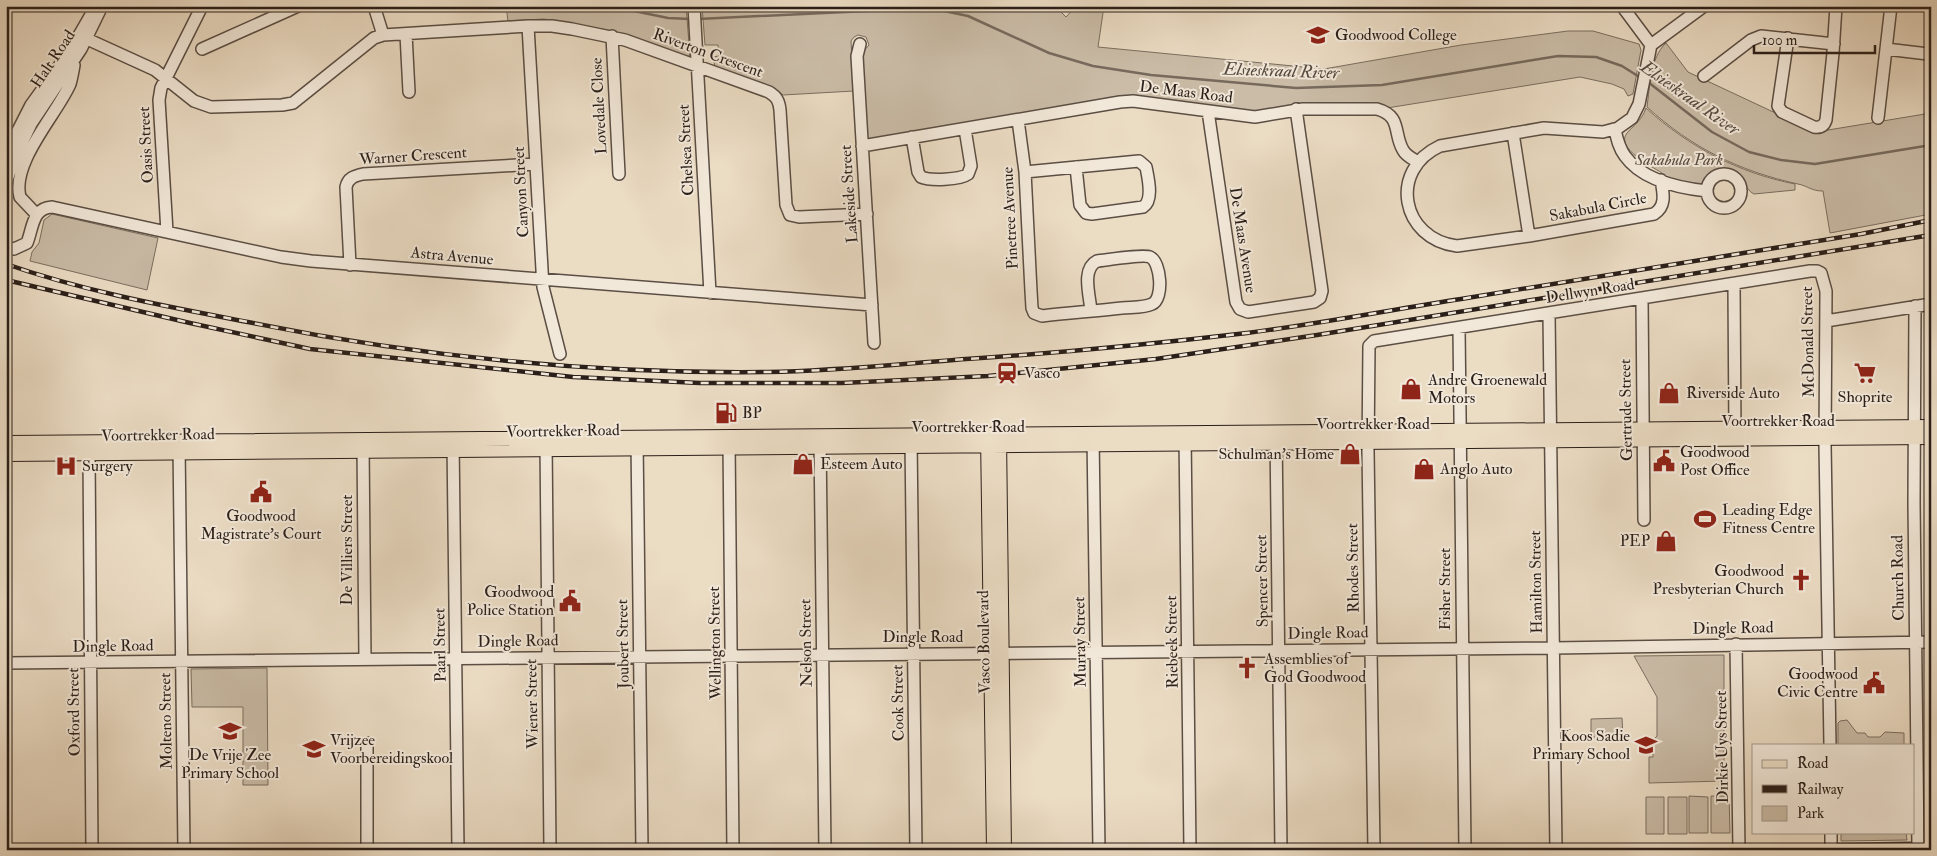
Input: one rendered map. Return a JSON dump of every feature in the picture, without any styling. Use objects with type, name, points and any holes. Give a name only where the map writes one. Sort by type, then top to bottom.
[{"type":"main road","name":"Voortrekker Road","points":[[6,443],[179,446],[453,445],[1915,432],[1931,427]]},
{"type":"main road","name":"Voortrekker Road","points":[[1915,432],[1931,437]]},
{"type":"main road","name":"Vasco Boulevard","points":[[994,440],[997,653],[1004,850]]},
{"type":"main road","name":"Voortrekker Road","points":[[6,454],[89,453],[179,446]]},
{"type":"main road","name":"Vasco Boulevard","points":[[994,850],[997,653]]},
{"type":"street","name":"Halt Road","points":[[6,154],[31,104],[70,51],[96,6]]},
{"type":"street","name":"Halt Road","points":[[6,183],[15,157],[31,124],[87,39],[102,6]]},
{"type":"street","name":"Oasis Street","points":[[167,232],[159,100],[165,78],[202,6]]},
{"type":"street","points":[[202,48],[298,6]]},
{"type":"street","points":[[374,6],[383,35]]},
{"type":"street","name":"Chelsea Street","points":[[694,6],[710,293]]},
{"type":"street","points":[[1622,6],[1651,45]]},
{"type":"street","points":[[1615,130],[1632,118],[1640,100],[1651,45],[1704,6]]},
{"type":"street","points":[[1788,38],[1778,106],[1782,112],[1820,128],[1825,123],[1834,44],[1836,6]]},
{"type":"street","points":[[1878,118],[1891,6]]},
{"type":"street","name":"Riverton Crescent","points":[[87,39],[155,70],[194,101],[212,107],[286,105],[296,101],[374,38],[383,35],[528,26],[572,28],[612,36],[769,92],[778,99],[786,205],[790,215],[799,217],[867,214]]},
{"type":"street","name":"Canyon Street","points":[[528,26],[542,280],[560,354]]},
{"type":"street","points":[[406,34],[409,92]]},
{"type":"street","name":"Lovedale Close","points":[[612,36],[619,174]]},
{"type":"street","points":[[1704,76],[1755,38],[1766,36],[1834,44]]},
{"type":"street","name":"Lakeside Street","points":[[860,44],[857,56],[874,343]]},
{"type":"street","points":[[1886,48],[1928,54]]},
{"type":"street","points":[[6,248],[14,249],[27,243],[36,214],[21,199],[19,191],[20,180],[34,143],[68,88],[74,60]]},
{"type":"street","name":"De Maas Road","points":[[862,146],[1126,102],[1148,102],[1255,117],[1296,109],[1369,109],[1382,111],[1393,119],[1405,153],[1418,162]]},
{"type":"street","name":"De Maas Avenue","points":[[1208,111],[1236,302],[1240,309],[1248,312],[1314,302],[1320,298],[1322,291],[1296,109]]},
{"type":"street","name":"Pinetree Avenue","points":[[1018,120],[1025,172],[1032,308],[1034,313],[1042,316],[1091,311]]},
{"type":"street","name":"Sakabula Circle","points":[[1548,128],[1595,132],[1615,130],[1622,151],[1629,161],[1661,180],[1663,203],[1661,209],[1654,214],[1529,236],[1457,246],[1436,241],[1418,226],[1409,208],[1407,198],[1408,184],[1412,173],[1418,162],[1429,152],[1440,146],[1548,128]]},
{"type":"street","points":[[912,137],[918,172],[921,177],[930,180],[961,178],[968,174],[971,166],[965,129]]},
{"type":"street","name":"Sakabula Circle","points":[[1513,133],[1529,236]]},
{"type":"street","points":[[1025,172],[1131,160],[1142,162],[1146,166],[1148,203],[1143,207],[1092,214],[1086,213],[1080,205],[1076,167]]},
{"type":"street","name":"Warner Crescent","points":[[350,265],[346,187],[347,182],[353,176],[536,164]]},
{"type":"street","points":[[1661,180],[1686,188],[1707,191]]},
{"type":"street","name":"Astra Avenue","points":[[36,214],[42,209],[52,207],[281,257],[350,265],[872,305]]},
{"type":"street","points":[[1145,256],[1150,256],[1156,262],[1160,291],[1159,299],[1154,303],[1091,311],[1088,271],[1092,264],[1145,256]]},
{"type":"street","name":"Dellwyn Road","points":[[1369,346],[1374,341],[1817,271]]},
{"type":"street","name":"McDonald Street","points":[[1817,271],[1822,275],[1824,282],[1826,321],[1825,433],[1830,744]]},
{"type":"street","points":[[1734,284],[1735,433]]},
{"type":"street","name":"Gertrude Street","points":[[1642,299],[1644,520]]},
{"type":"street","points":[[1826,321],[1931,304]]},
{"type":"street","name":"Church Road","points":[[1915,306],[1915,642],[1918,848]]},
{"type":"street","name":"Hamilton Street","points":[[1549,314],[1556,850]]},
{"type":"street","name":"Fisher Street","points":[[1459,328],[1465,850]]},
{"type":"street","name":"Rhodes Street","points":[[1369,346],[1368,437],[1374,850]]},
{"type":"street","name":"Riebeek Street","points":[[1185,438],[1190,850]]},
{"type":"street","name":"Spencer Street","points":[[1277,438],[1281,850]]},
{"type":"street","name":"Murray Street","points":[[1093,439],[1099,850]]},
{"type":"street","name":"Cook Street","points":[[912,440],[916,850]]},
{"type":"street","name":"Nelson Street","points":[[820,441],[825,850]]},
{"type":"street","name":"Wellington Street","points":[[729,442],[733,850]]},
{"type":"street","name":"Wiener Street","points":[[546,443],[550,850]]},
{"type":"street","name":"Joubert Street","points":[[637,443],[642,850]]},
{"type":"street","name":"De Villiers Street","points":[[363,445],[365,659]]},
{"type":"street","name":"Paarl Street","points":[[453,445],[458,850]]},
{"type":"street","name":"Molteno Street","points":[[179,446],[184,850]]},
{"type":"street","name":"Oxford Street","points":[[89,453],[92,850]]},
{"type":"street","name":"Dingle Road","points":[[6,663],[1462,647],[1553,648],[1931,642]]},
{"type":"street","name":"Dirkie Uys Street","points":[[1736,644],[1739,850]]},
{"type":"street","points":[[366,742],[367,850]]},
{"type":"street","points":[[1831,834],[1830,850],[1931,848]]},
{"type":"green space","points":[[506,6],[686,6],[690,56],[685,56],[608,30],[544,19],[508,21]]},
{"type":"green space","points":[[702,6],[1055,6],[1066,17],[1076,6],[1104,6],[1098,47],[1324,69],[1461,45],[1568,31],[1593,31],[1639,44],[1641,50],[1633,94],[1628,96],[1624,89],[1612,84],[1580,77],[1387,108],[1294,105],[1254,113],[1146,98],[871,141],[867,139],[862,53],[869,45],[866,37],[858,35],[851,41],[854,91],[783,95],[777,90],[715,67],[713,57],[719,56],[718,45],[705,45]]},
{"type":"green space","points":[[1666,43],[1688,72],[1816,132],[1925,114],[1931,66],[1931,214],[1830,233],[1823,191],[1776,179],[1717,156],[1681,134],[1647,107],[1654,64]]},
{"type":"green space","name":"Sakabula Park","points":[[1646,108],[1662,122],[1697,146],[1754,173],[1795,184],[1795,190],[1754,194],[1750,192],[1736,172],[1725,169],[1719,169],[1704,182],[1695,185],[1661,176],[1662,173],[1636,156],[1626,145],[1627,133],[1640,119]]},
{"type":"green space","points":[[52,214],[158,238],[147,290],[30,261],[32,252],[39,243],[44,220]]},
{"type":"green space","points":[[1724,655],[1724,781],[1649,783],[1649,757],[1653,757],[1653,740],[1657,736],[1657,697],[1634,656]]},
{"type":"green space","points":[[267,668],[268,785],[243,785],[243,707],[192,707],[191,669]]},
{"type":"green space","points":[[1622,718],[1623,737],[1591,737],[1591,719]]},
{"type":"green space","points":[[1847,720],[1857,733],[1865,733],[1868,737],[1880,737],[1885,732],[1904,733],[1904,744],[1838,744],[1838,723]]},
{"type":"green space","points":[[1689,796],[1708,797],[1708,833],[1689,833]]},
{"type":"green space","points":[[1711,796],[1729,796],[1730,833],[1711,833]]},
{"type":"green space","points":[[1646,797],[1664,797],[1664,834],[1646,834]]},
{"type":"green space","points":[[1668,797],[1687,797],[1687,834],[1668,834]]},
{"type":"green space","points":[[1841,834],[1906,834],[1907,840],[1841,841]]},
{"type":"waterway","name":"Elsieskraal River","points":[[610,6],[668,18],[690,19]]},
{"type":"waterway","name":"Elsieskraal River","points":[[698,19],[930,8],[968,16],[1049,53],[1093,66],[1151,75],[1296,88],[1382,85],[1558,56],[1596,57],[1622,66],[1641,78]]},
{"type":"waterway","name":"Elsieskraal River","points":[[1648,82],[1712,132],[1749,152],[1781,160],[1815,164],[1931,145]]},
{"type":"railway","points":[[6,264],[67,283],[128,298],[317,335],[381,345],[509,361],[574,366],[703,372],[768,372],[842,369],[1036,354],[1247,333],[1861,234],[1931,220]]},
{"type":"railway","points":[[6,280],[310,349],[573,377],[700,383],[842,383],[988,376],[1156,359],[1317,335],[1931,235]]},
{"type":"place","name":"Goodwood College","points":[[1318,35]]},
{"type":"place","name":"Vasco","points":[[1007,373]]},
{"type":"place","name":"Shoprite","points":[[1865,373]]},
{"type":"place","name":"Andre Groenewald Motors","points":[[1411,389]]},
{"type":"place","name":"Riverside Auto","points":[[1669,393]]},
{"type":"place","name":"BP","points":[[726,413]]},
{"type":"place","name":"Schulman's Home","points":[[1350,454]]},
{"type":"place","name":"Goodwood Post Office","points":[[1664,461]]},
{"type":"place","name":"Esteem Auto","points":[[803,464]]},
{"type":"place","name":"Surgery","points":[[66,466]]},
{"type":"place","name":"Anglo Auto","points":[[1424,469]]},
{"type":"place","name":"Goodwood Magistrate's Court","points":[[261,492]]},
{"type":"place","name":"Leading Edge Fitness Centre","points":[[1705,519]]},
{"type":"place","name":"PEP","points":[[1666,541]]},
{"type":"place","name":"Goodwood Presbyterian Church","points":[[1801,580]]},
{"type":"place","name":"Goodwood Police Station","points":[[570,601]]},
{"type":"place","name":"Assemblies of God Goodwood","points":[[1247,668]]},
{"type":"place","name":"Goodwood Civic Centre","points":[[1874,683]]},
{"type":"place","name":"De Vrije Zee Primary School","points":[[230,731]]},
{"type":"place","name":"Koos Sadie Primary School","points":[[1646,745]]},
{"type":"place","name":"Vrijzee Voorbereidingskool","points":[[314,749]]}]
